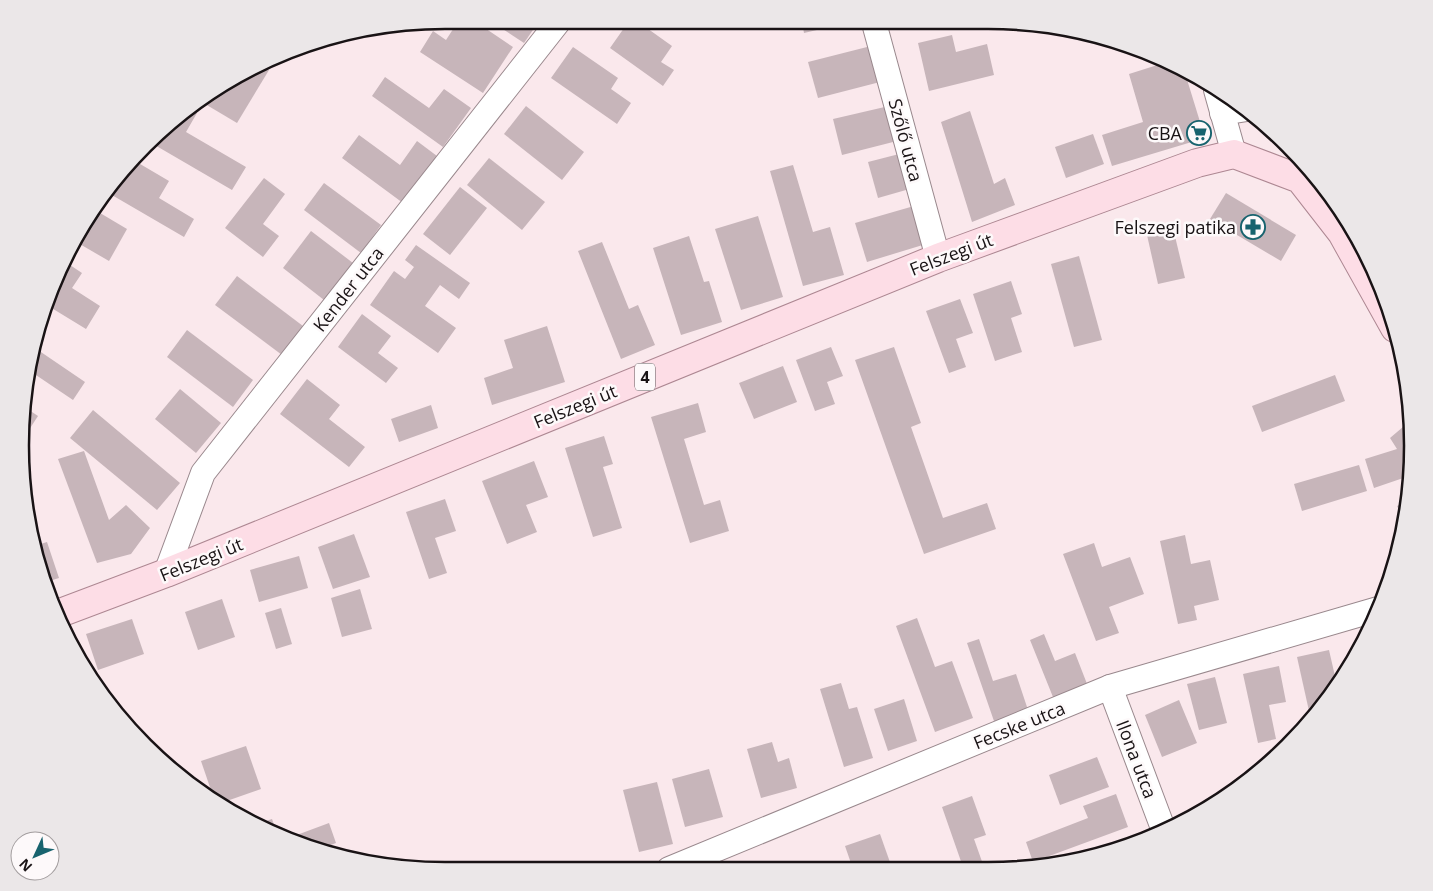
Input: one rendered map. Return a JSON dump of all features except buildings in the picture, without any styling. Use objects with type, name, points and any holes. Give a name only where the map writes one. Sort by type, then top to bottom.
[{"type":"main road","name":"Felszegi út","points":[[63,612],[166,573],[938,258],[1197,163],[1234,154]]},
{"type":"main road","points":[[1234,154],[1300,179],[1342,233],[1375,293]]},
{"type":"street","name":"Kender utca","points":[[166,573],[203,474],[553,29]]},
{"type":"street","name":"Szőlő utca","points":[[876,29],[938,258]]},
{"type":"street","points":[[1218,98],[1234,154]]},
{"type":"street","points":[[1222,114],[1236,111]]},
{"type":"street","name":"Fecske utca","points":[[686,862],[1110,687],[1370,611]]},
{"type":"street","name":"Ilona utca","points":[[1110,687],[1161,824]]},
{"type":"place","name":"CBA","points":[[1199,133]]},
{"type":"place","name":"Felszegi patika","points":[[1253,227]]}]
